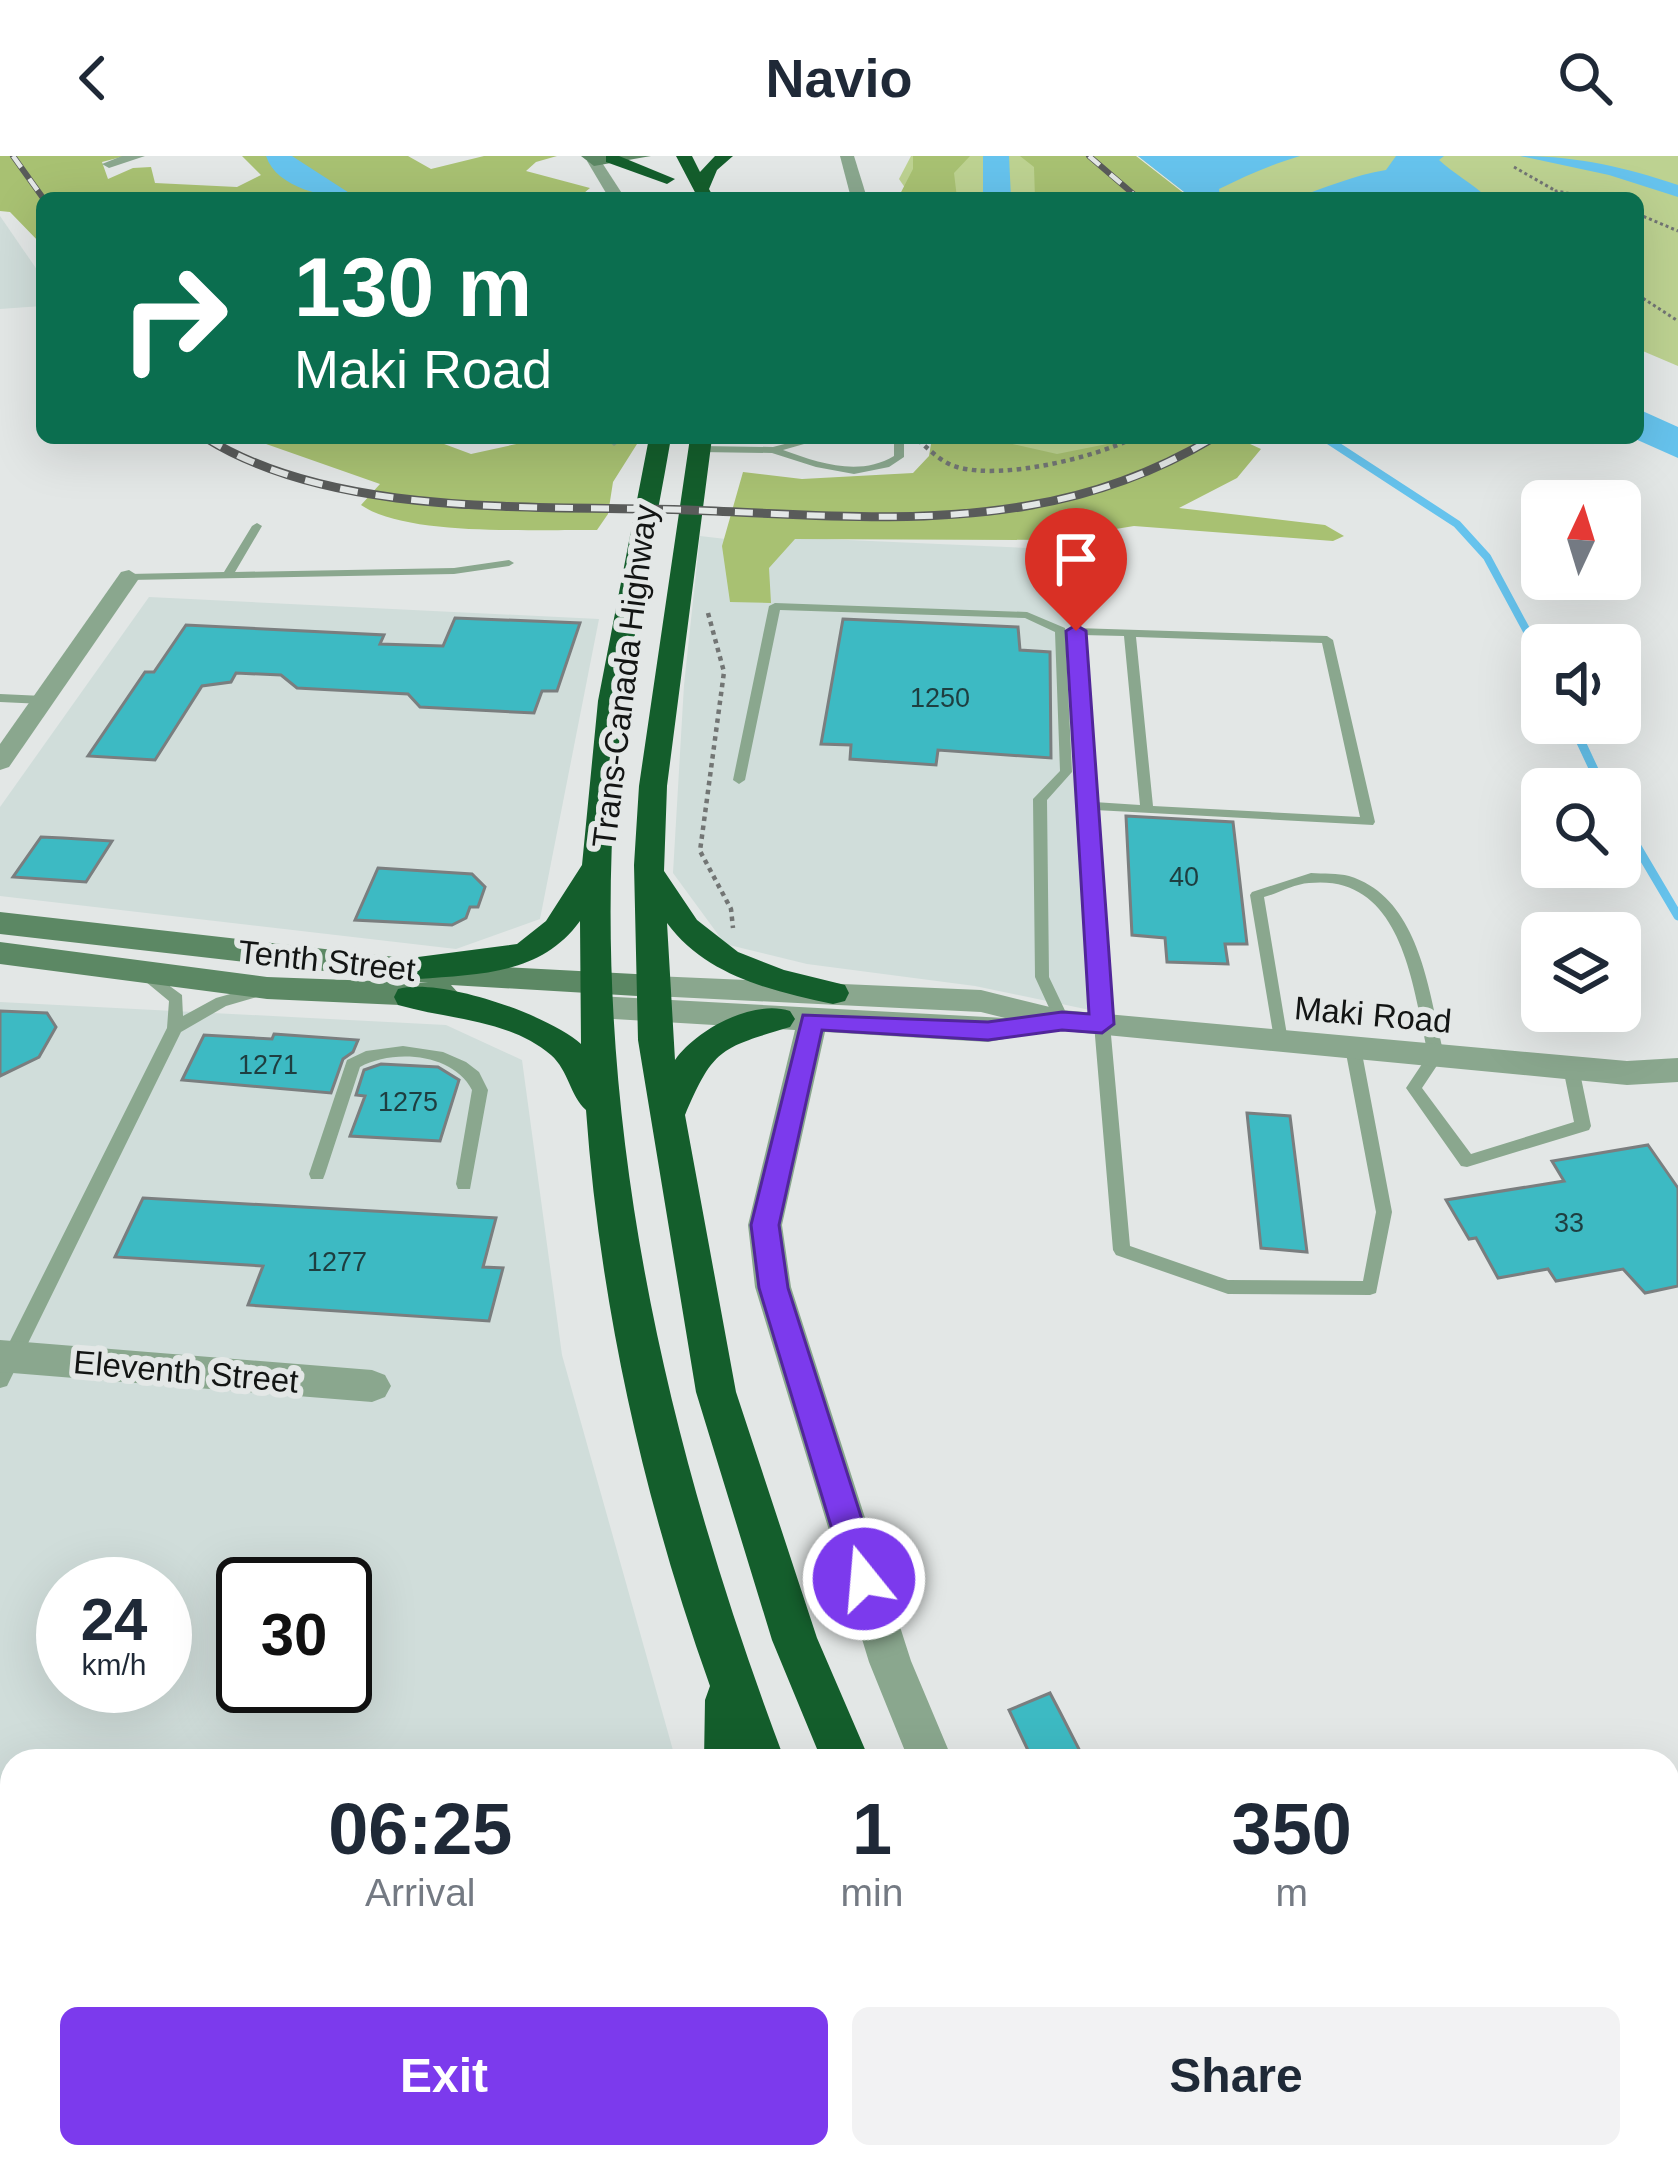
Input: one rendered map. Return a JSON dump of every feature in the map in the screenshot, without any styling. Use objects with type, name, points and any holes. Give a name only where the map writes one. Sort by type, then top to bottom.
[{"type":"highway","points":[[657,156],[672,192]]},
{"type":"highway","points":[[684,156],[704,192]]},
{"type":"highway","points":[[704,192],[710,168],[724,156]]},
{"type":"highway","points":[[613,159],[648,168],[667,179]]},
{"type":"highway","name":"Trans-Canada Highway","points":[[659,444],[610,722],[596,867],[602,1115],[650,1418],[728,1678],[756,1749]]},
{"type":"highway","name":"Trans-Canada Highway","points":[[700,444],[662,701],[649,865],[655,1040],[716,1392],[795,1640],[840,1749]]},
{"type":"highway","points":[[649,865],[670,913],[712,952],[769,981],[808,1011]]},
{"type":"highway","points":[[414,983],[538,946],[572,908],[596,867]]},
{"type":"highway","points":[[414,983],[537,1031],[579,1062],[602,1115]]},
{"type":"highway","points":[[668,1114],[683,1070],[696,1053],[730,1029],[808,1011]]},
{"type":"highway","points":[[728,1678],[728,1749]]},
{"type":"street","points":[[109,164],[138,156]]},
{"type":"street","points":[[592,159],[643,156]]},
{"type":"street","points":[[847,156],[857,192]]},
{"type":"street","points":[[592,159],[612,192]]},
{"type":"street","points":[[0,762],[11,730],[43,700],[129,577]]},
{"type":"street","name":"Tenth Street","points":[[0,923],[475,993],[655,998]]},
{"type":"street","name":"Tenth Street","points":[[0,953],[267,988],[414,983]]},
{"type":"street","name":"Maki Road","points":[[655,998],[808,1011]]},
{"type":"street","name":"Maki Road","points":[[655,998],[988,1031],[1062,1021],[1627,1073],[1678,1070]]},
{"type":"street","points":[[808,1011],[765,1225],[773,1288],[890,1662],[926,1749]]},
{"type":"street","name":"Eleventh Street","points":[[4,1364],[372,1386]]},
{"type":"lane","points":[[700,444],[773,450],[838,469],[887,467],[898,457],[899,444]]},
{"type":"lane","points":[[773,450],[796,444]]},
{"type":"lane","points":[[228,575],[257,526]]},
{"type":"lane","points":[[129,577],[454,571],[509,563]]},
{"type":"lane","points":[[739,780],[775,606],[1027,615],[1061,630],[1066,772],[1040,799],[1040,816],[1042,977],[1062,1021]]},
{"type":"lane","points":[[1088,806],[1368,822],[1327,640],[1076,631],[1102,1024],[1122,1250],[1228,1287],[1370,1288],[1384,1212],[1353,1048]]},
{"type":"lane","points":[[1130,633],[1147,809]]},
{"type":"lane","points":[[0,698],[43,700]]},
{"type":"lane","points":[[1280,1041],[1257,895],[1312,878],[1365,884],[1402,922],[1436,1055],[1414,1088],[1467,1161],[1583,1126],[1570,1068]]},
{"type":"lane","points":[[4,1364],[175,1028],[177,999],[145,973]]},
{"type":"lane","points":[[175,1028],[221,1002],[267,988]]},
{"type":"lane","points":[[316,1174],[353,1064],[374,1054],[439,1056],[465,1065],[477,1075],[480,1090],[464,1184]]},
{"type":"path","points":[[1514,167],[1561,192]]},
{"type":"path","points":[[1644,217],[1678,231]]},
{"type":"path","points":[[1644,299],[1678,321]]},
{"type":"path","points":[[923,444],[945,461],[979,470],[1041,464],[1113,444]]},
{"type":"path","points":[[705,602],[724,672],[700,851],[735,922],[712,952]]},
{"type":"shaded area","points":[[0,216],[36,268],[36,306],[0,309]]},
{"type":"shaded area","points":[[700,536],[760,543],[780,537],[1073,550],[1090,1010],[975,986],[807,964],[725,944],[673,873],[684,685]]},
{"type":"shaded area","points":[[149,597],[599,619],[540,919],[456,949],[0,896],[0,807]]},
{"type":"shaded area","points":[[0,1002],[446,1025],[522,1060],[562,1355],[673,1749],[0,1749]]},
{"type":"green space","points":[[0,156],[125,156],[102,162],[108,179],[133,168],[151,167],[155,183],[237,187],[261,175],[242,156],[408,156],[431,169],[484,156],[557,156],[536,162],[526,171],[590,188],[585,192],[36,192],[36,239],[10,212],[0,211]]},
{"type":"green space","points":[[911,156],[1052,156],[1087,192],[908,192],[899,179]]},
{"type":"green space","points":[[913,156],[970,156],[954,173],[956,192],[901,192],[913,169]]},
{"type":"green space","points":[[1020,156],[1136,156],[1182,192],[1035,192],[1034,167]]},
{"type":"green space","points":[[1138,156],[1678,156],[1678,366],[1644,352],[1644,192],[1184,192]]},
{"type":"green space","points":[[266,444],[444,444],[471,454],[516,444],[637,444],[613,482],[608,514],[597,530],[508,530],[409,522],[361,505],[380,484]]},
{"type":"green space","points":[[931,444],[1013,444],[1057,454],[1107,444],[1250,444],[1261,449],[1237,478],[1179,508],[1325,525],[1344,536],[1333,541],[1134,526],[1049,540],[795,539],[769,568],[771,603],[730,602],[722,546],[743,472],[802,479],[913,473],[929,456]]},
{"type":"green space","points":[[985,444],[1143,444],[1080,470]]},
{"type":"water","points":[[1138,156],[1300,156],[1219,192],[1184,192]]},
{"type":"water","points":[[1396,156],[1444,156],[1439,160],[1480,192],[1312,192],[1386,170]]},
{"type":"water","points":[[1520,156],[1580,160],[1638,173],[1678,185],[1678,197],[1609,175]]},
{"type":"water","points":[[1644,412],[1678,427],[1678,458],[1644,443]]},
{"type":"building","points":[[455,618],[580,623],[557,691],[542,691],[534,713],[420,707],[408,694],[297,688],[281,675],[236,673],[231,682],[202,686],[155,760],[88,756],[145,672],[154,672],[186,625],[384,635],[380,644],[443,646]]},
{"type":"building","points":[[843,619],[1018,627],[1020,650],[1050,652],[1051,758],[938,750],[936,765],[850,759],[851,745],[821,744]]},
{"type":"building","points":[[1126,816],[1233,822],[1247,944],[1225,944],[1228,964],[1167,962],[1165,938],[1132,935]]},
{"type":"building","points":[[41,837],[112,841],[86,882],[13,877]]},
{"type":"building","points":[[378,868],[472,874],[485,887],[478,907],[470,907],[466,918],[452,925],[355,920]]},
{"type":"building","points":[[0,1011],[47,1013],[56,1027],[39,1057],[0,1076]]},
{"type":"building","points":[[274,1034],[358,1040],[343,1059],[331,1093],[182,1080],[204,1035],[272,1039]]},
{"type":"building","points":[[381,1064],[438,1067],[459,1080],[440,1141],[350,1136],[365,1096],[356,1095],[364,1070]]},
{"type":"building","points":[[1247,1113],[1290,1116],[1307,1252],[1261,1248]]},
{"type":"building","points":[[1648,1145],[1678,1188],[1678,1286],[1645,1293],[1623,1269],[1556,1281],[1548,1269],[1498,1278],[1476,1238],[1469,1239],[1446,1200],[1564,1181],[1552,1161]]},
{"type":"building","points":[[143,1198],[496,1218],[483,1267],[503,1268],[489,1321],[248,1305],[263,1266],[115,1257]]},
{"type":"building","points":[[1050,1693],[1079,1749],[1027,1749],[1009,1710]]},
{"type":"waterway","points":[[279,156],[281,164],[332,192]]},
{"type":"waterway","points":[[996,156],[997,192]]},
{"type":"waterway","points":[[1334,444],[1457,524],[1487,557],[1523,624]]},
{"type":"waterway","points":[[1582,744],[1593,768]]},
{"type":"waterway","points":[[1641,853],[1678,916]]},
{"type":"railway","points":[[13,156],[39,192]]},
{"type":"railway","points":[[1089,156],[1131,192]]},
{"type":"railway","points":[[218,444],[258,464],[315,483],[440,502],[900,517],[984,512],[1075,496],[1146,472],[1202,444]]},
{"type":"route","points":[[864,1579],[773,1288],[765,1225],[812,1021],[988,1031],[1062,1021],[1102,1024],[1076,631]]}]
